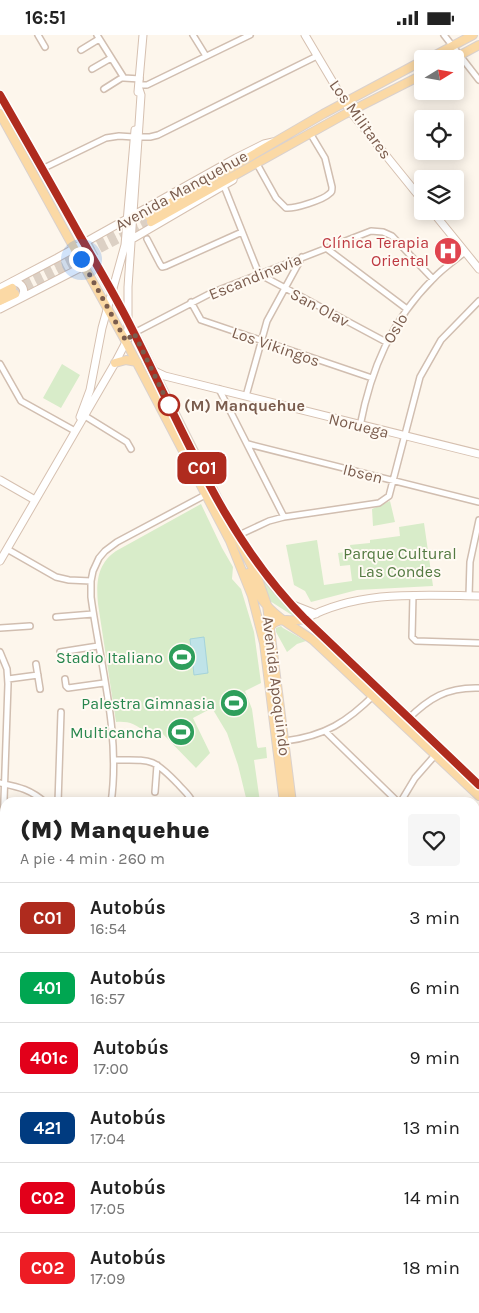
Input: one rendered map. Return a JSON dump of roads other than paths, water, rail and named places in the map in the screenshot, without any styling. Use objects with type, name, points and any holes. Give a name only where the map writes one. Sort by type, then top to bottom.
[{"type":"main road","points":[[75,431],[90,390],[107,308],[122,257],[130,218],[142,95],[140,84],[143,35]]},
{"type":"main road","name":"Los Militares","points":[[305,35],[350,111],[414,190]]},
{"type":"main road","points":[[445,50],[473,35]]},
{"type":"main road","points":[[464,53],[479,45]]},
{"type":"main road","name":"Avenida Manquehue","points":[[414,65],[278,140],[149,219],[350,111],[414,79]]},
{"type":"main road","name":"Avenida Apoquindo","points":[[0,95],[128,321],[258,579],[267,605],[291,797]]},
{"type":"main road","name":"Avenida Apoquindo","points":[[0,114],[126,341],[230,541],[252,596],[264,643],[283,797]]},
{"type":"main road","name":"Avenida Manquehue","points":[[15,290],[85,243],[236,158],[264,144],[278,140]]},
{"type":"main road","name":"Avenida Manquehue","points":[[132,239],[224,186],[268,156]]},
{"type":"main road","points":[[0,561],[85,417],[126,341],[132,239],[130,218]]},
{"type":"main road","points":[[439,220],[479,269]]},
{"type":"main road","points":[[0,293],[15,290],[84,266]]},
{"type":"main road","points":[[0,288],[15,290]]},
{"type":"main road","points":[[0,301],[15,290]]},
{"type":"main road","points":[[0,309],[15,290]]},
{"type":"main road","points":[[96,357],[100,379],[106,380]]},
{"type":"main road","points":[[115,363],[126,360],[137,363]]},
{"type":"main road","name":"Noruega","points":[[152,370],[165,376],[246,395],[404,437],[479,454]]},
{"type":"main road","points":[[0,480],[35,500]]},
{"type":"main road","points":[[229,521],[263,572],[289,603],[376,693]]},
{"type":"main road","points":[[230,541],[260,597],[267,605],[283,620],[313,640],[376,693],[438,751],[479,785]]},
{"type":"main road","points":[[270,627],[274,622],[283,620],[299,621],[338,605],[362,599],[413,595],[479,596]]},
{"type":"main road","points":[[289,603],[316,614]]},
{"type":"main road","points":[[438,751],[479,796]]},
{"type":"street","points":[[38,35],[45,47]]},
{"type":"street","points":[[193,35],[206,56]]},
{"type":"street","points":[[81,49],[98,37],[123,77],[147,85],[250,35]]},
{"type":"street","points":[[444,35],[453,50]]},
{"type":"street","points":[[42,169],[106,138],[119,136],[150,137],[158,135],[317,56]]},
{"type":"street","points":[[92,69],[111,58]]},
{"type":"street","points":[[464,65],[479,80]]},
{"type":"street","points":[[104,89],[123,77]]},
{"type":"street","points":[[257,164],[276,198],[286,207],[294,208],[327,196],[332,191],[332,187],[325,158],[310,133]]},
{"type":"street","points":[[224,186],[259,274]]},
{"type":"street","name":"Escandinavia","points":[[126,341],[134,333],[191,302],[369,231],[383,232],[392,236],[433,279]]},
{"type":"street","points":[[147,239],[162,267],[242,232]]},
{"type":"street","points":[[326,248],[407,309]]},
{"type":"street","name":"Oslo","points":[[360,425],[372,378],[386,342],[407,309],[433,279],[465,252]]},
{"type":"street","points":[[246,395],[267,321],[302,257]]},
{"type":"street","name":"San Olav","points":[[259,274],[386,342]]},
{"type":"street","points":[[239,535],[269,521],[284,517],[379,503],[390,496],[415,393],[427,363],[449,330],[479,301]]},
{"type":"street","name":"Los Vikingos","points":[[191,302],[201,320],[372,378]]},
{"type":"street","points":[[0,365],[21,401],[75,431]]},
{"type":"street","points":[[219,389],[284,517]]},
{"type":"street","points":[[85,417],[127,442],[131,449]]},
{"type":"street","name":"Ibsen","points":[[248,444],[479,502]]},
{"type":"street","points":[[111,797],[114,760],[110,717],[98,646],[91,581],[96,562],[109,548],[207,494]]},
{"type":"street","points":[[469,596],[470,562],[479,520]]},
{"type":"street","points":[[7,549],[56,577],[69,580],[91,581]]},
{"type":"street","points":[[413,595],[412,637],[416,641],[479,643]]},
{"type":"street","points":[[56,617],[94,614]]},
{"type":"street","points":[[0,628],[30,626]]},
{"type":"street","points":[[60,652],[98,646]]},
{"type":"street","points":[[0,652],[6,665],[8,679],[2,797]]},
{"type":"street","points":[[36,664],[40,689]]},
{"type":"street","points":[[8,679],[38,675]]},
{"type":"street","points":[[65,679],[68,688],[104,683]]},
{"type":"street","points":[[406,721],[436,696],[459,688],[479,688]]},
{"type":"street","points":[[285,741],[326,732],[360,709],[376,693]]},
{"type":"street","points":[[58,797],[61,712]]},
{"type":"street","points":[[326,732],[394,797]]},
{"type":"street","points":[[403,797],[414,778],[438,751]]},
{"type":"street","points":[[114,760],[144,760],[157,765],[190,797]]},
{"type":"street","points":[[155,792],[157,765]]},
{"type":"street","points":[[2,784],[32,791],[39,797]]},
{"type":"water","points":[[204,637],[208,673],[194,675],[190,639]]},
{"type":"tunnel","points":[[12,288],[148,216]]},
{"type":"tunnel","points":[[15,294],[151,222]]},
{"type":"place","name":"Clínica Terapia Oriental","points":[[448,251]]},
{"type":"place","name":"(M) Manquehue","points":[[169,405]]},
{"type":"place","name":"Stadio Italiano","points":[[182,657]]},
{"type":"place","name":"Palestra Gimnasia","points":[[234,703]]},
{"type":"place","name":"Multicancha","points":[[181,732]]},
{"type":"park label","name":"Parque Cultural Las Condes","points":[[400,562]]}]
